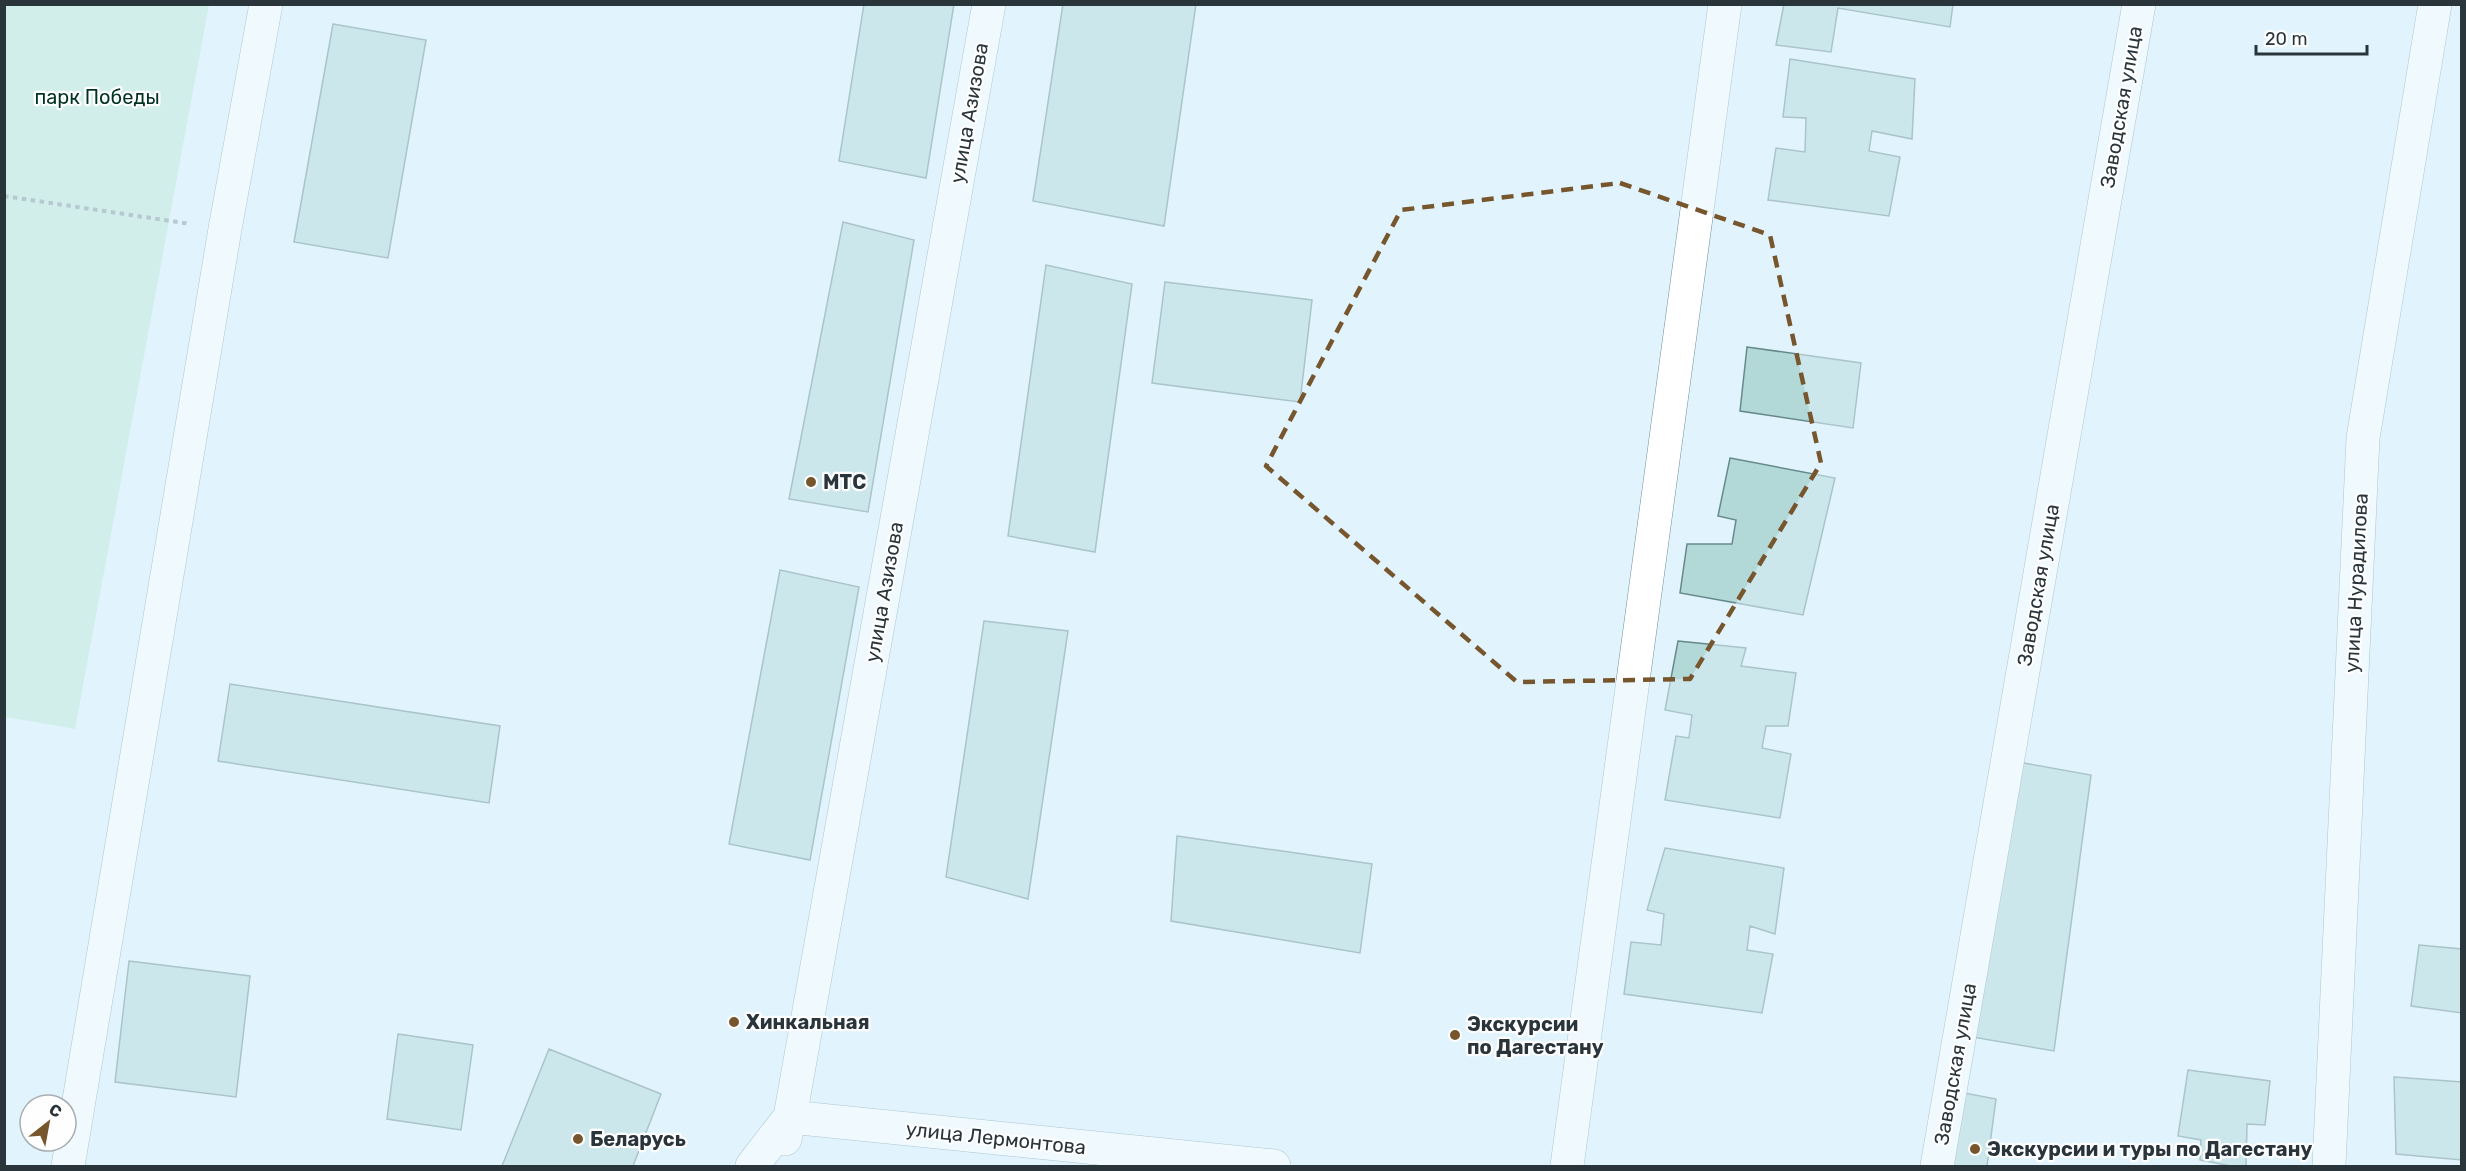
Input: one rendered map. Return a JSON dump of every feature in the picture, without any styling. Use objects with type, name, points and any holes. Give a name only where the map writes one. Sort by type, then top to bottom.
[{"type":"street","points":[[68,1167],[225,229],[266,4]]},
{"type":"street","name":"улица Азизова","points":[[752,1167],[790,1117],[989,4]]},
{"type":"street","points":[[1567,1167],[1725,4]]},
{"type":"street","name":"Заводская улица","points":[[1937,1167],[2139,4]]},
{"type":"street","name":"улица Нурадилова","points":[[2329,1167],[2363,438],[2435,4]]},
{"type":"street","points":[[779,1167],[790,1117]]},
{"type":"street","name":"улица Лермонтова","points":[[790,1117],[1274,1167]]},
{"type":"path","points":[[4,196],[225,229]]},
{"type":"highlighted area","points":[[1620,183],[1770,235],[1821,463],[1690,679],[1517,682],[1266,466],[1401,210]]},
{"type":"green space","name":"парк Победы","points":[[4,5],[209,5],[75,729],[5,717]]},
{"type":"building","points":[[864,4],[954,4],[926,178],[839,161]]},
{"type":"building","points":[[1063,4],[1196,4],[1164,226],[1033,201]]},
{"type":"building","points":[[1784,4],[1953,4],[1950,27],[1838,8],[1831,52],[1776,45]]},
{"type":"building","points":[[333,24],[426,40],[388,258],[294,242]]},
{"type":"building","points":[[1790,59],[1915,79],[1912,139],[1872,131],[1869,151],[1900,157],[1889,216],[1768,200],[1776,148],[1805,152],[1806,118],[1783,117]]},
{"type":"building","points":[[843,222],[914,240],[868,512],[789,499]]},
{"type":"building","points":[[1046,265],[1132,284],[1095,552],[1008,536]]},
{"type":"building","points":[[1165,282],[1312,300],[1300,402],[1152,383]]},
{"type":"building","points":[[1747,347],[1861,363],[1853,428],[1740,411]]},
{"type":"building","points":[[1730,458],[1835,478],[1803,615],[1680,593],[1687,544],[1732,544],[1736,520],[1718,516]]},
{"type":"building","points":[[780,570],[859,587],[810,860],[729,844]]},
{"type":"building","points":[[984,621],[1068,631],[1028,899],[946,877]]},
{"type":"building","points":[[1678,641],[1746,648],[1741,666],[1796,673],[1788,726],[1766,726],[1762,748],[1791,754],[1780,818],[1665,800],[1676,736],[1689,738],[1692,715],[1665,710]]},
{"type":"building","points":[[230,684],[500,726],[489,803],[218,761]]},
{"type":"building","points":[[2018,762],[2091,775],[2054,1051],[1972,1037]]},
{"type":"building","points":[[1177,836],[1372,864],[1360,953],[1171,921]]},
{"type":"building","points":[[1665,848],[1784,868],[1775,934],[1750,926],[1747,950],[1773,954],[1762,1013],[1624,994],[1631,942],[1661,945],[1664,914],[1647,910]]},
{"type":"building","points":[[2419,945],[2462,949],[2462,1013],[2411,1006]]},
{"type":"building","points":[[129,961],[250,976],[236,1097],[115,1082]]},
{"type":"building","points":[[398,1034],[473,1045],[461,1130],[387,1119]]},
{"type":"building","points":[[549,1049],[661,1094],[633,1166],[502,1166]]},
{"type":"building","points":[[2188,1070],[2270,1081],[2265,1125],[2247,1124],[2246,1166],[2231,1166],[2200,1160],[2201,1140],[2178,1136]]},
{"type":"building","points":[[2394,1077],[2462,1082],[2462,1160],[2396,1154]]},
{"type":"building","points":[[1959,1092],[1996,1099],[1987,1166],[1948,1166]]},
{"type":"place","name":"МТС","points":[[811,482]]},
{"type":"place","name":"Хинкальная","points":[[734,1022]]},
{"type":"place","name":"Экскурсии по Дагестану","points":[[1455,1035]]},
{"type":"place","name":"Беларусь","points":[[578,1139]]},
{"type":"place","name":"Экскурсии и туры по Дагестану","points":[[1975,1149]]}]
